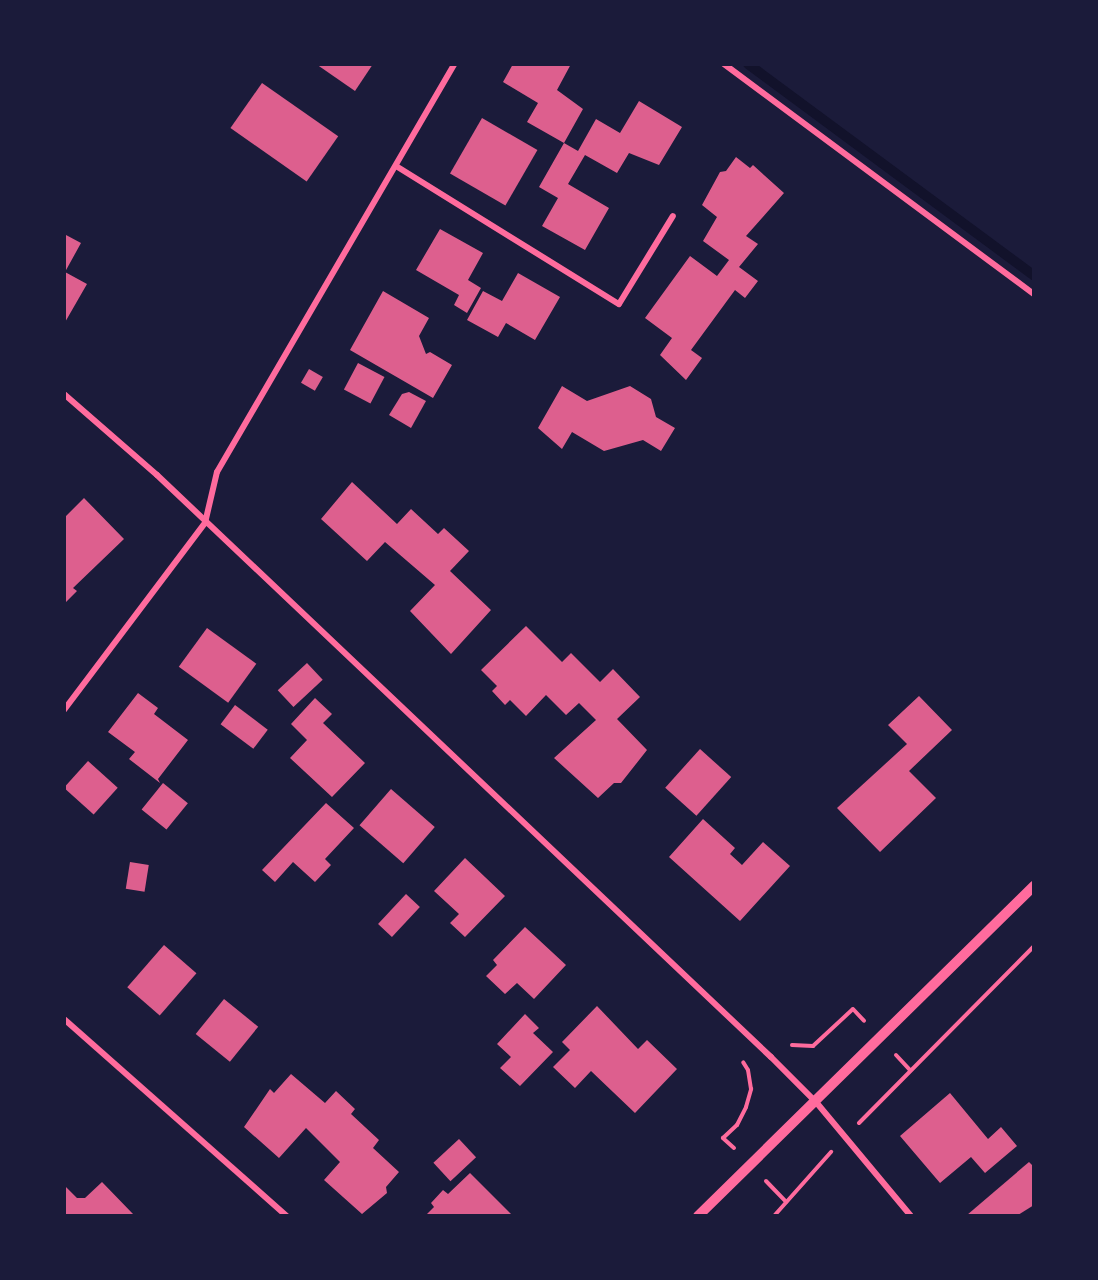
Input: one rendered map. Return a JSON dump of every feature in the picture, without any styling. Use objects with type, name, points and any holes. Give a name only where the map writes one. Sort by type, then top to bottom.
[{"type":"street","points":[[64,710],[205,524],[217,472],[454,64]]},
{"type":"street","points":[[724,64],[1034,294]]},
{"type":"street","points":[[396,166],[619,304],[673,216]]},
{"type":"street","points":[[64,394],[750,1037],[816,1102],[912,1215]]},
{"type":"street","points":[[698,1215],[816,1102],[1034,886]]},
{"type":"street","points":[[64,1019],[287,1215]]},
{"type":"path","points":[[774,1215],[845,1137],[1034,946]]},
{"type":"path","points":[[786,1043],[813,1046],[853,1009]]},
{"type":"path","points":[[723,1138],[737,1125],[746,1107],[751,1089],[748,1070],[737,1055],[750,1037]]},
{"type":"building","points":[[316,64],[373,64],[355,91]]},
{"type":"building","points":[[513,64],[571,64],[557,90],[583,109],[564,143],[527,122],[538,103],[503,82]]},
{"type":"building","points":[[262,83],[338,136],[307,181],[230,128]]},
{"type":"building","points":[[639,101],[682,127],[659,165],[629,153],[617,173],[585,155],[568,184],[609,208],[585,250],[542,226],[558,198],[539,187],[564,143],[578,151],[596,119],[620,133]]},
{"type":"building","points":[[482,118],[537,150],[505,205],[450,173]]},
{"type":"building","points":[[736,157],[750,168],[753,165],[784,193],[746,236],[758,244],[739,267],[758,281],[745,298],[735,290],[691,350],[702,358],[686,380],[660,355],[672,338],[645,318],[690,256],[717,276],[729,260],[703,241],[717,217],[702,205],[720,172],[726,171]]},
{"type":"building","points":[[440,229],[483,253],[468,280],[481,288],[467,313],[454,305],[459,295],[416,270]]},
{"type":"building","points":[[66,235],[81,243],[65,272],[87,284],[64,324],[64,238]]},
{"type":"building","points":[[518,273],[560,297],[535,340],[506,323],[498,337],[467,320],[483,291],[502,301]]},
{"type":"building","points":[[383,291],[429,318],[419,336],[426,354],[430,352],[452,365],[433,398],[350,350]]},
{"type":"building","points":[[358,363],[384,377],[370,404],[344,389]]},
{"type":"building","points":[[309,369],[323,377],[315,391],[301,383]]},
{"type":"building","points":[[562,386],[587,401],[630,386],[651,399],[656,417],[675,428],[661,451],[643,440],[604,451],[572,432],[562,449],[538,428]]},
{"type":"building","points":[[409,392],[426,401],[411,428],[389,415],[402,394]]},
{"type":"building","points":[[352,482],[397,524],[411,509],[438,534],[444,528],[469,551],[450,571],[491,610],[451,654],[410,611],[435,585],[385,542],[367,561],[321,519]]},
{"type":"building","points":[[84,498],[124,539],[73,588],[77,591],[64,604],[64,518]]},
{"type":"building","points":[[526,626],[562,662],[571,653],[600,682],[613,669],[640,697],[617,719],[647,750],[621,783],[614,783],[598,798],[554,758],[596,720],[579,703],[566,715],[546,695],[526,716],[510,700],[505,705],[492,691],[497,686],[481,670]]},
{"type":"building","points":[[207,628],[256,664],[228,703],[179,667]]},
{"type":"building","points":[[307,663],[323,680],[293,707],[278,690]]},
{"type":"building","points":[[138,693],[158,708],[154,714],[188,740],[158,779],[160,783],[129,759],[135,752],[108,732]]},
{"type":"building","points":[[919,696],[952,730],[909,771],[936,798],[880,852],[837,808],[907,744],[888,725]]},
{"type":"building","points":[[315,698],[332,714],[323,723],[365,763],[332,797],[290,758],[307,740],[291,724]]},
{"type":"building","points":[[235,705],[268,730],[253,749],[221,724]]},
{"type":"building","points":[[700,749],[731,777],[696,816],[665,788]]},
{"type":"building","points":[[88,761],[118,788],[94,815],[64,788]]},
{"type":"building","points":[[163,783],[188,803],[166,830],[142,809]]},
{"type":"building","points":[[391,789],[435,827],[403,863],[360,825]]},
{"type":"building","points":[[326,803],[354,828],[325,859],[331,865],[315,882],[293,862],[275,882],[262,870]]},
{"type":"building","points":[[703,819],[735,848],[730,854],[742,865],[763,842],[790,866],[740,921],[669,857]]},
{"type":"building","points":[[465,858],[505,896],[465,937],[450,923],[459,914],[434,891]]},
{"type":"building","points":[[130,862],[149,865],[145,892],[126,889]]},
{"type":"building","points":[[406,894],[420,907],[392,937],[378,924]]},
{"type":"building","points":[[525,927],[566,965],[534,999],[517,983],[505,994],[486,976],[497,965],[493,960]]},
{"type":"building","points":[[164,945],[196,973],[160,1015],[127,987]]},
{"type":"building","points":[[224,999],[258,1027],[230,1062],[196,1034]]},
{"type":"building","points":[[597,1006],[638,1049],[647,1040],[677,1069],[635,1113],[591,1071],[575,1088],[553,1067],[570,1050],[562,1042]]},
{"type":"building","points":[[525,1014],[539,1028],[533,1033],[553,1052],[520,1086],[500,1068],[511,1057],[497,1044]]},
{"type":"building","points":[[291,1074],[325,1103],[336,1091],[355,1109],[351,1114],[379,1140],[373,1148],[399,1172],[386,1187],[387,1193],[362,1214],[324,1180],[340,1162],[306,1128],[279,1158],[244,1127],[270,1089],[274,1093]]},
{"type":"building","points":[[950,1093],[988,1139],[1001,1127],[1017,1146],[985,1173],[971,1157],[940,1183],[900,1136]]},
{"type":"building","points":[[459,1139],[476,1157],[450,1181],[433,1163]]},
{"type":"building","points":[[1029,1162],[1034,1167],[1034,1205],[1018,1215],[967,1215]]},
{"type":"building","points":[[470,1173],[512,1215],[426,1215],[434,1207],[431,1203],[443,1190],[448,1194]]},
{"type":"building","points":[[102,1182],[134,1215],[64,1215],[64,1185],[77,1198],[85,1198]]},
{"type":"waterway","points":[[748,64],[1034,276]]}]
